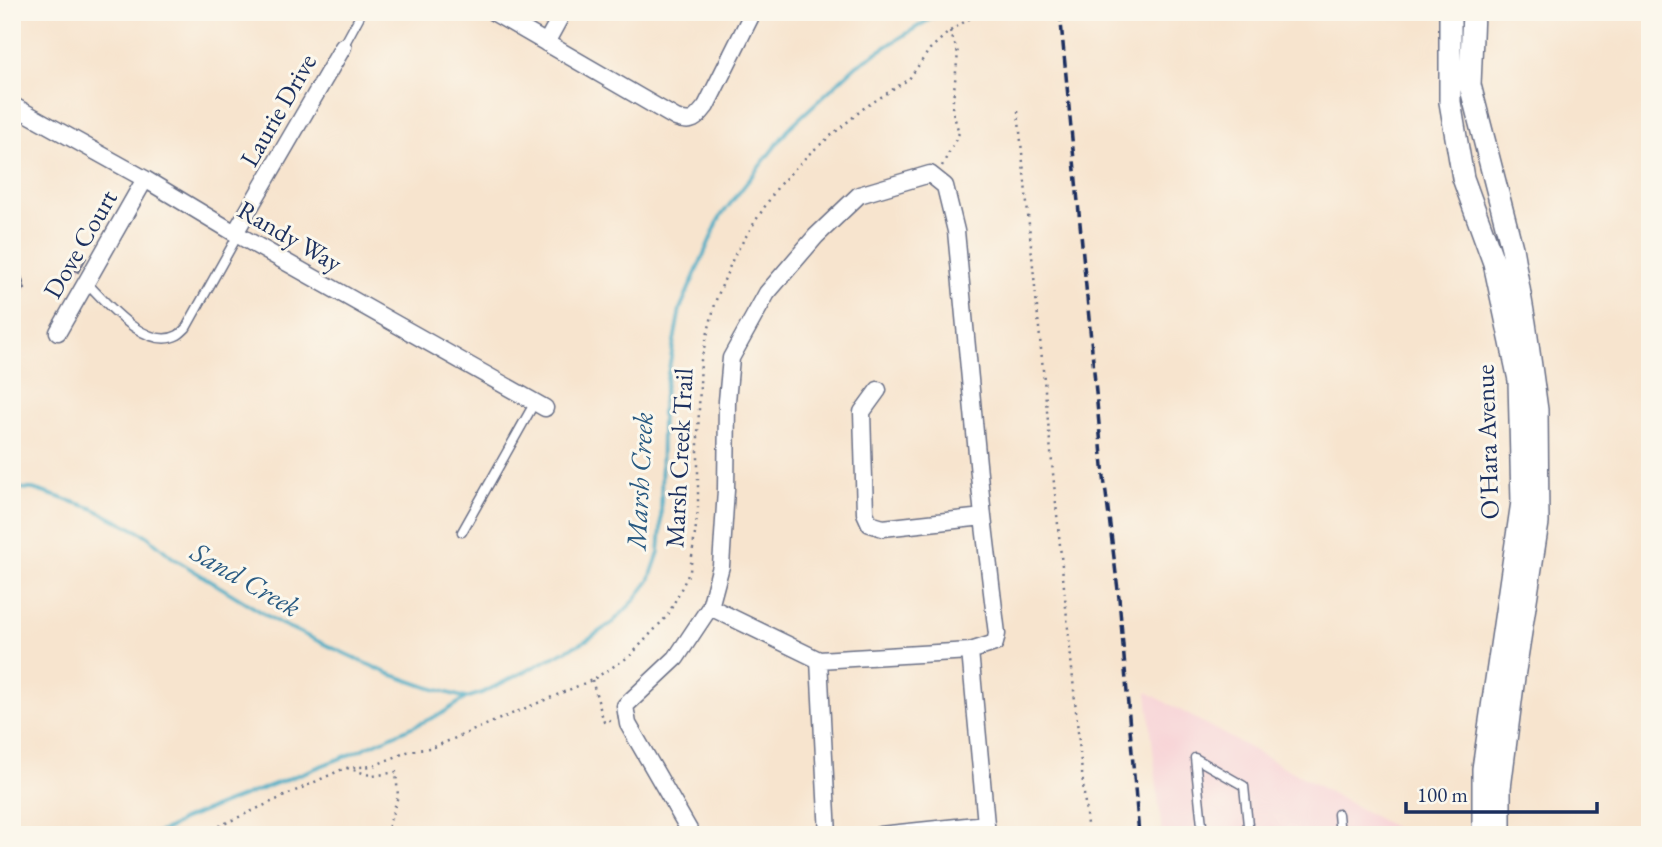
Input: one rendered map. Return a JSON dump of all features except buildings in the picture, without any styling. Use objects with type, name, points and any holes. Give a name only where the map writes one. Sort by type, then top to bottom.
[{"type":"street","points":[[492,12],[685,121],[696,118],[706,106],[753,12]]},
{"type":"street","points":[[546,43],[563,12]]},
{"type":"street","name":"O'Hara Avenue","points":[[1450,12],[1450,102],[1464,178],[1494,263],[1519,380],[1522,502],[1483,769],[1483,835]]},
{"type":"street","name":"O'Hara Avenue","points":[[1474,12],[1470,85],[1512,248],[1537,411],[1538,523],[1500,788],[1500,835]]},
{"type":"street","name":"Laurie Drive","points":[[237,234],[343,47]]},
{"type":"street","name":"Randy Way","points":[[12,105],[540,405]]},
{"type":"street","points":[[688,829],[628,724],[625,706],[676,658],[710,607],[721,566],[731,358],[767,293],[816,236],[859,195],[930,174],[945,186],[956,231],[997,634],[995,643],[970,651],[819,660],[710,607]]},
{"type":"street","name":"Dove Court","points":[[58,332],[145,179]]},
{"type":"street","points":[[878,390],[862,412],[865,513],[870,524],[883,528],[983,517]]},
{"type":"street","points":[[880,835],[987,829],[970,651]]},
{"type":"street","points":[[819,660],[828,835]]},
{"type":"lane","points":[[343,47],[362,12]]},
{"type":"lane","points":[[86,282],[136,328],[159,338],[176,336],[187,328],[237,234]]},
{"type":"lane","points":[[462,532],[540,405]]},
{"type":"lane","points":[[1203,835],[1195,758],[1244,786],[1249,835]]},
{"type":"lane","points":[[1338,814],[1340,835]]},
{"type":"path","points":[[971,12],[975,16]]},
{"type":"path","name":"Marsh Creek Trail","points":[[200,835],[345,768],[373,766],[407,752],[433,747],[592,680],[630,656],[667,615],[690,571],[698,511],[701,360],[716,300],[734,257],[755,219],[779,185],[801,162],[864,108],[909,79],[930,49],[950,31],[980,12]]},
{"type":"path","points":[[936,178],[959,133],[952,109],[958,53],[950,31]]},
{"type":"path","points":[[1018,111],[1088,835]]},
{"type":"path","points":[[592,680],[604,722],[626,715]]},
{"type":"path","points":[[345,768],[373,776],[397,772],[398,796],[386,835]]},
{"type":"shaded area","points":[[1147,692],[1408,835],[1162,835]]},
{"type":"waterway","name":"Marsh Creek","points":[[151,835],[182,820],[349,755],[441,714],[466,698],[482,693],[585,641],[612,623],[632,603],[649,581],[659,552],[662,406],[680,309],[720,217],[791,126],[857,65],[941,12]]},
{"type":"waterway","name":"Sand Creek","points":[[12,488],[33,489],[92,508],[146,535],[173,558],[279,623],[387,673],[466,698]]},
{"type":"railway","points":[[1060,12],[1104,477],[1119,598],[1139,835]]}]
